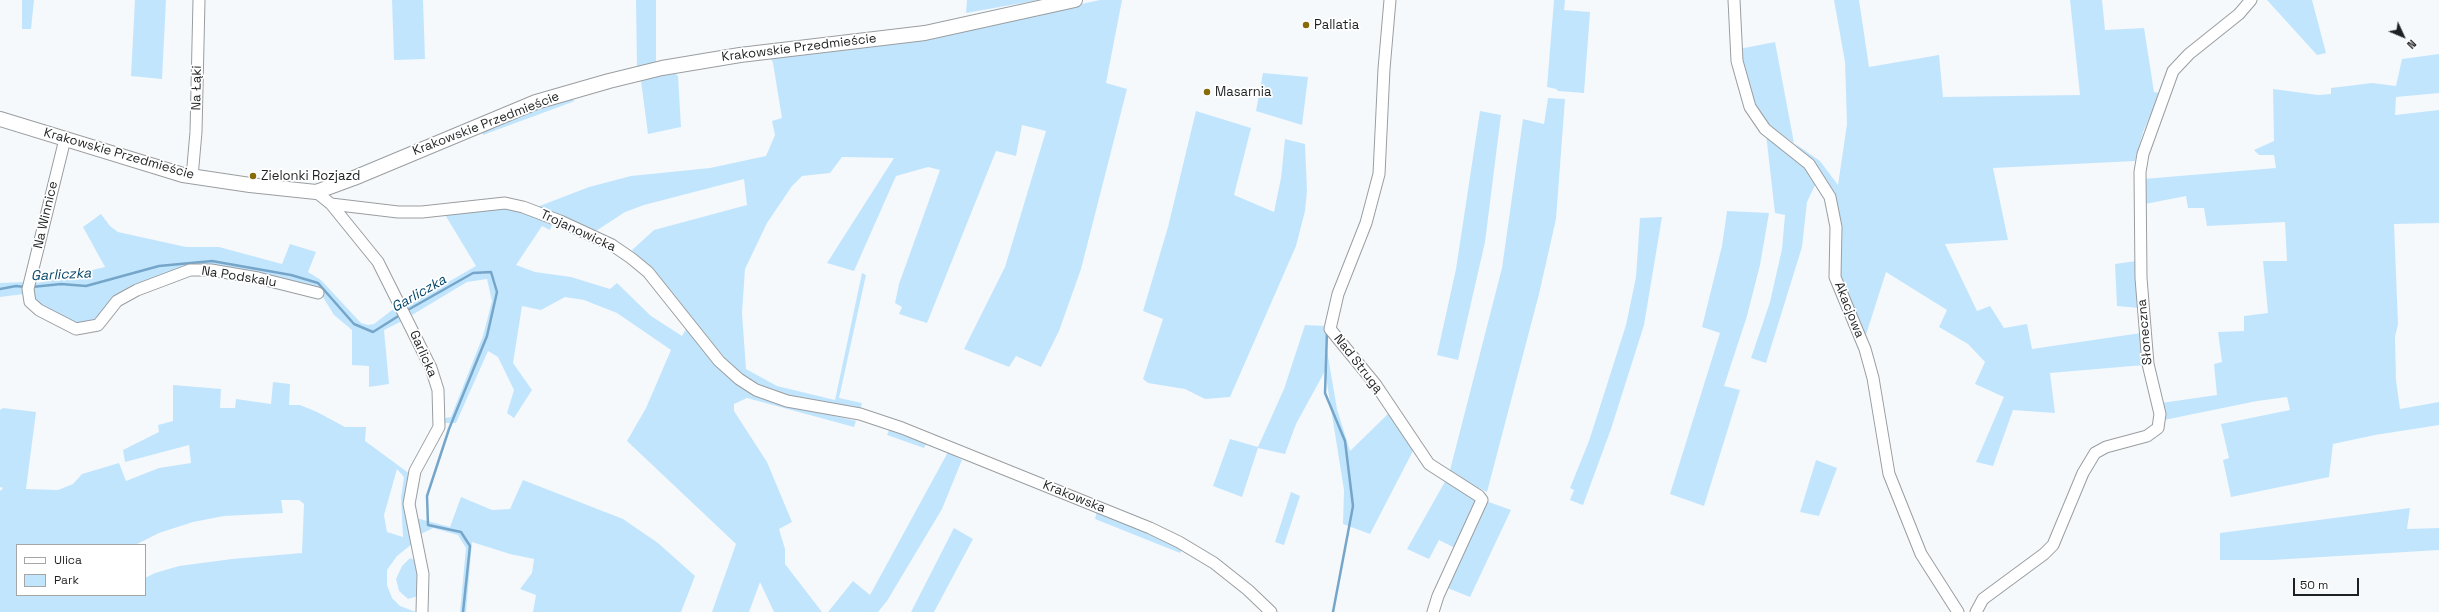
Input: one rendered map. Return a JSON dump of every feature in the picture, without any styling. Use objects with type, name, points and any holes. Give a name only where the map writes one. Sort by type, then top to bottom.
[{"type":"main road","name":"Krakowskie Przedmieście","points":[[0,119],[192,177],[316,192],[354,178],[536,102],[609,81],[662,68],[740,54],[925,33],[1075,0]]},
{"type":"street","name":"Na Łąki","points":[[192,177],[196,132],[199,0]]},
{"type":"street","name":"Nad Strugą","points":[[1390,0],[1384,69],[1379,174],[1366,222],[1338,294],[1330,329],[1376,385],[1430,464],[1479,496],[1482,500],[1438,596],[1433,612]]},
{"type":"street","name":"Akacjowa","points":[[1734,0],[1737,61],[1750,107],[1765,129],[1809,164],[1830,197],[1836,227],[1835,277],[1865,349],[1873,378],[1889,474],[1921,554],[1958,612]]},
{"type":"street","name":"Słoneczna","points":[[1976,612],[1983,599],[2044,554],[2053,545],[2083,473],[2095,453],[2106,447],[2148,436],[2158,428],[2160,414],[2148,364],[2140,278],[2140,194],[2142,154],[2173,71],[2189,54],[2239,14],[2251,0]]},
{"type":"street","name":"Na Winnice","points":[[39,310],[30,302],[28,287],[65,139]]},
{"type":"street","name":"Garlicka","points":[[316,192],[331,204],[378,262],[431,368],[438,390],[439,427],[415,471],[409,504],[422,574],[422,612]]},
{"type":"street","name":"Trojanowicka","points":[[331,204],[404,212],[505,203],[523,207],[560,221],[612,245],[642,268],[719,361],[739,379],[770,396],[860,414]]},
{"type":"street","name":"Na Podskalu","points":[[39,310],[76,329],[98,325],[117,301],[137,290],[190,270],[212,270],[258,278],[318,293]]},
{"type":"street","name":"Krakowska","points":[[860,414],[906,430],[1079,498],[1174,539],[1214,563],[1248,590],[1271,612]]},
{"type":"green space","points":[[22,0],[34,0],[31,29],[22,29]]},
{"type":"green space","points":[[135,0],[166,0],[162,79],[131,76]]},
{"type":"green space","points":[[392,0],[423,0],[425,59],[394,60]]},
{"type":"green space","points":[[636,0],[656,0],[656,62],[637,67]]},
{"type":"green space","points":[[967,0],[1039,0],[966,13]]},
{"type":"green space","points":[[1100,0],[1122,0],[1106,83],[1127,89],[1081,269],[1059,331],[1041,367],[1016,356],[1009,367],[964,349],[1005,267],[1046,131],[1022,125],[1016,156],[996,151],[927,323],[899,314],[902,307],[895,303],[899,284],[940,170],[928,167],[896,176],[854,271],[827,263],[894,158],[842,157],[830,173],[802,176],[792,186],[767,223],[745,269],[742,313],[746,369],[777,386],[835,400],[862,273],[866,275],[839,398],[862,403],[860,411],[789,398],[751,382],[738,372],[697,327],[632,250],[654,230],[747,205],[744,179],[644,205],[625,212],[596,231],[537,207],[589,187],[631,176],[710,168],[766,156],[775,135],[772,121],[782,118],[773,63],[770,56],[928,37]]},
{"type":"green space","points":[[1554,0],[1565,0],[1564,10],[1590,12],[1584,93],[1558,91],[1547,87]]},
{"type":"green space","points":[[1834,0],[1859,0],[1869,67],[1939,55],[1943,97],[2080,95],[2070,0],[2102,0],[2105,30],[2144,28],[2154,92],[2160,93],[2143,132],[2135,161],[1993,168],[2008,240],[1945,244],[1977,311],[1990,306],[2004,328],[2027,324],[2032,349],[2141,333],[2144,365],[2050,373],[2055,413],[2013,410],[1993,466],[1976,462],[2004,397],[1975,384],[1985,362],[1968,344],[1939,327],[1947,310],[1886,272],[1865,338],[1840,273],[1841,224],[1830,187],[1816,165],[1794,143],[1820,161],[1838,185],[1847,124],[1845,62]]},
{"type":"green space","points":[[2267,0],[2312,0],[2326,53],[2317,55]]},
{"type":"green space","points":[[1775,42],[1794,143],[1776,131],[1762,117],[1751,98],[1739,49]]},
{"type":"green space","points":[[2439,54],[2439,93],[2396,97],[2395,115],[2439,110],[2439,223],[2394,224],[2398,324],[2395,337],[2396,380],[2400,409],[2439,402],[2439,425],[2375,435],[2333,444],[2329,477],[2231,497],[2223,460],[2229,458],[2221,424],[2290,410],[2287,397],[2257,401],[2164,420],[2161,403],[2217,395],[2214,364],[2222,362],[2218,332],[2244,331],[2244,316],[2268,313],[2263,261],[2287,261],[2285,222],[2207,226],[2204,208],[2188,208],[2186,196],[2145,204],[2143,179],[2276,168],[2274,155],[2259,155],[2254,150],[2274,141],[2273,89],[2318,95],[2331,94],[2331,88],[2372,83],[2396,86],[2402,59]]},
{"type":"green space","points":[[673,71],[678,76],[681,127],[648,134],[641,81]]},
{"type":"green space","points":[[1263,73],[1308,77],[1302,125],[1256,111]]},
{"type":"green space","points":[[568,97],[575,101],[483,135],[481,128]]},
{"type":"green space","points":[[1548,98],[1565,99],[1556,219],[1539,294],[1487,492],[1449,474],[1502,268],[1523,119],[1544,124]]},
{"type":"green space","points":[[1196,111],[1251,128],[1234,195],[1274,212],[1281,178],[1285,139],[1305,144],[1307,191],[1305,211],[1296,246],[1230,397],[1205,399],[1185,389],[1148,383],[1143,379],[1163,319],[1143,311],[1168,227]]},
{"type":"green space","points":[[1480,111],[1501,115],[1485,242],[1458,360],[1437,355],[1456,269]]},
{"type":"green space","points":[[1766,134],[1794,153],[1817,181],[1807,202],[1802,247],[1766,363],[1751,358],[1770,302],[1782,249],[1785,215],[1775,213]]},
{"type":"green space","points":[[484,207],[517,209],[552,225],[550,230],[542,226],[516,265],[535,272],[571,277],[610,289],[617,283],[651,316],[682,336],[686,329],[744,389],[770,401],[856,421],[854,427],[747,398],[734,404],[734,411],[767,462],[792,522],[779,529],[785,549],[785,564],[822,612],[774,612],[760,582],[749,612],[712,612],[736,544],[627,441],[646,408],[671,350],[617,313],[584,300],[565,297],[541,310],[522,306],[513,363],[532,390],[514,418],[507,413],[514,390],[498,357],[488,351],[456,423],[445,423],[445,418],[451,417],[483,336],[492,301],[487,279],[467,282],[412,315],[405,307],[476,266],[444,213]]},
{"type":"green space","points":[[1727,211],[1769,213],[1760,265],[1747,316],[1724,386],[1740,390],[1704,506],[1670,494],[1720,333],[1702,327],[1722,246]]},
{"type":"green space","points":[[101,214],[110,226],[118,232],[186,247],[219,247],[282,264],[290,244],[316,252],[308,272],[321,280],[361,323],[368,325],[374,324],[396,307],[402,321],[384,330],[389,384],[369,387],[369,366],[352,365],[352,330],[334,315],[318,289],[189,267],[97,318],[80,323],[61,317],[35,302],[33,284],[105,267],[83,227]]},
{"type":"green space","points":[[1662,217],[1644,325],[1611,429],[1583,505],[1570,500],[1574,490],[1570,488],[1589,441],[1626,325],[1636,277],[1640,218]]},
{"type":"green space","points":[[2136,261],[2139,308],[2117,306],[2115,264]]},
{"type":"green space","points":[[25,282],[24,294],[0,297],[0,283]]},
{"type":"green space","points":[[1305,325],[1326,326],[1329,331],[1326,345],[1337,409],[1350,451],[1390,412],[1414,449],[1370,534],[1343,524],[1344,490],[1325,371],[1296,424],[1285,454],[1258,448],[1242,497],[1213,486],[1230,439],[1258,447],[1284,389]]},
{"type":"green space","points":[[273,382],[290,384],[289,405],[300,405],[345,427],[366,427],[365,441],[410,474],[405,502],[412,544],[397,556],[387,570],[387,585],[392,598],[400,606],[416,612],[0,612],[0,491],[3,488],[0,487],[0,410],[3,408],[36,412],[26,489],[58,490],[73,484],[82,474],[119,463],[126,481],[159,468],[191,463],[189,445],[125,462],[123,450],[159,432],[158,425],[173,421],[173,385],[221,389],[220,408],[235,408],[236,399],[271,404]],"holes":[[[397,469],[404,477],[401,498],[403,537],[387,532],[384,515]],[[281,500],[299,500],[304,504],[302,553],[232,559],[179,566],[155,573],[146,578],[146,596],[16,596],[16,544],[137,544],[159,533],[193,522],[224,516],[283,513]]]},
{"type":"green space","points":[[889,430],[926,444],[924,448],[887,435]]},
{"type":"green space","points":[[948,452],[962,460],[942,509],[887,601],[878,612],[828,612],[853,581],[870,595]]},
{"type":"green space","points":[[1816,460],[1837,468],[1819,516],[1800,512]]},
{"type":"green space","points":[[1447,478],[1476,497],[1478,504],[1457,549],[1439,540],[1429,559],[1407,549]]},
{"type":"green space","points":[[523,480],[623,519],[658,543],[695,576],[681,612],[533,612],[536,595],[520,589],[532,573],[534,559],[510,554],[472,542],[466,612],[460,612],[466,548],[458,535],[433,528],[421,534],[416,518],[450,527],[461,497],[492,510],[510,509]]},
{"type":"green space","points":[[1291,492],[1300,496],[1284,545],[1275,542]]},
{"type":"green space","points":[[1486,501],[1511,510],[1470,597],[1445,587]]},
{"type":"green space","points":[[2410,508],[2407,529],[2439,528],[2439,550],[2272,560],[2220,560],[2220,533]]},
{"type":"green space","points":[[1097,511],[1182,549],[1180,553],[1095,519]]},
{"type":"green space","points":[[954,528],[973,539],[934,612],[911,612]]},
{"type":"green space","points":[[410,558],[415,560],[419,583],[418,596],[408,599],[399,591],[396,579],[402,566]]},
{"type":"waterway","name":"Garliczka","points":[[32,287],[61,284],[86,286],[159,266],[212,261],[291,275],[318,283],[354,324],[373,332],[400,315]]},
{"type":"waterway","name":"Garliczka","points":[[406,311],[473,273],[491,272],[497,292],[487,336],[449,429],[427,496],[428,525],[461,532],[470,546],[463,612]]},
{"type":"waterway","name":"Garliczka","points":[[0,289],[16,286],[25,287]]},
{"type":"waterway","points":[[1327,331],[1325,393],[1345,441],[1353,506],[1333,612]]},
{"type":"place","name":"Pallatia","points":[[1306,25]]},
{"type":"place","name":"Masarnia","points":[[1207,92]]},
{"type":"place","name":"Zielonki Rozjazd","points":[[253,176]]}]
